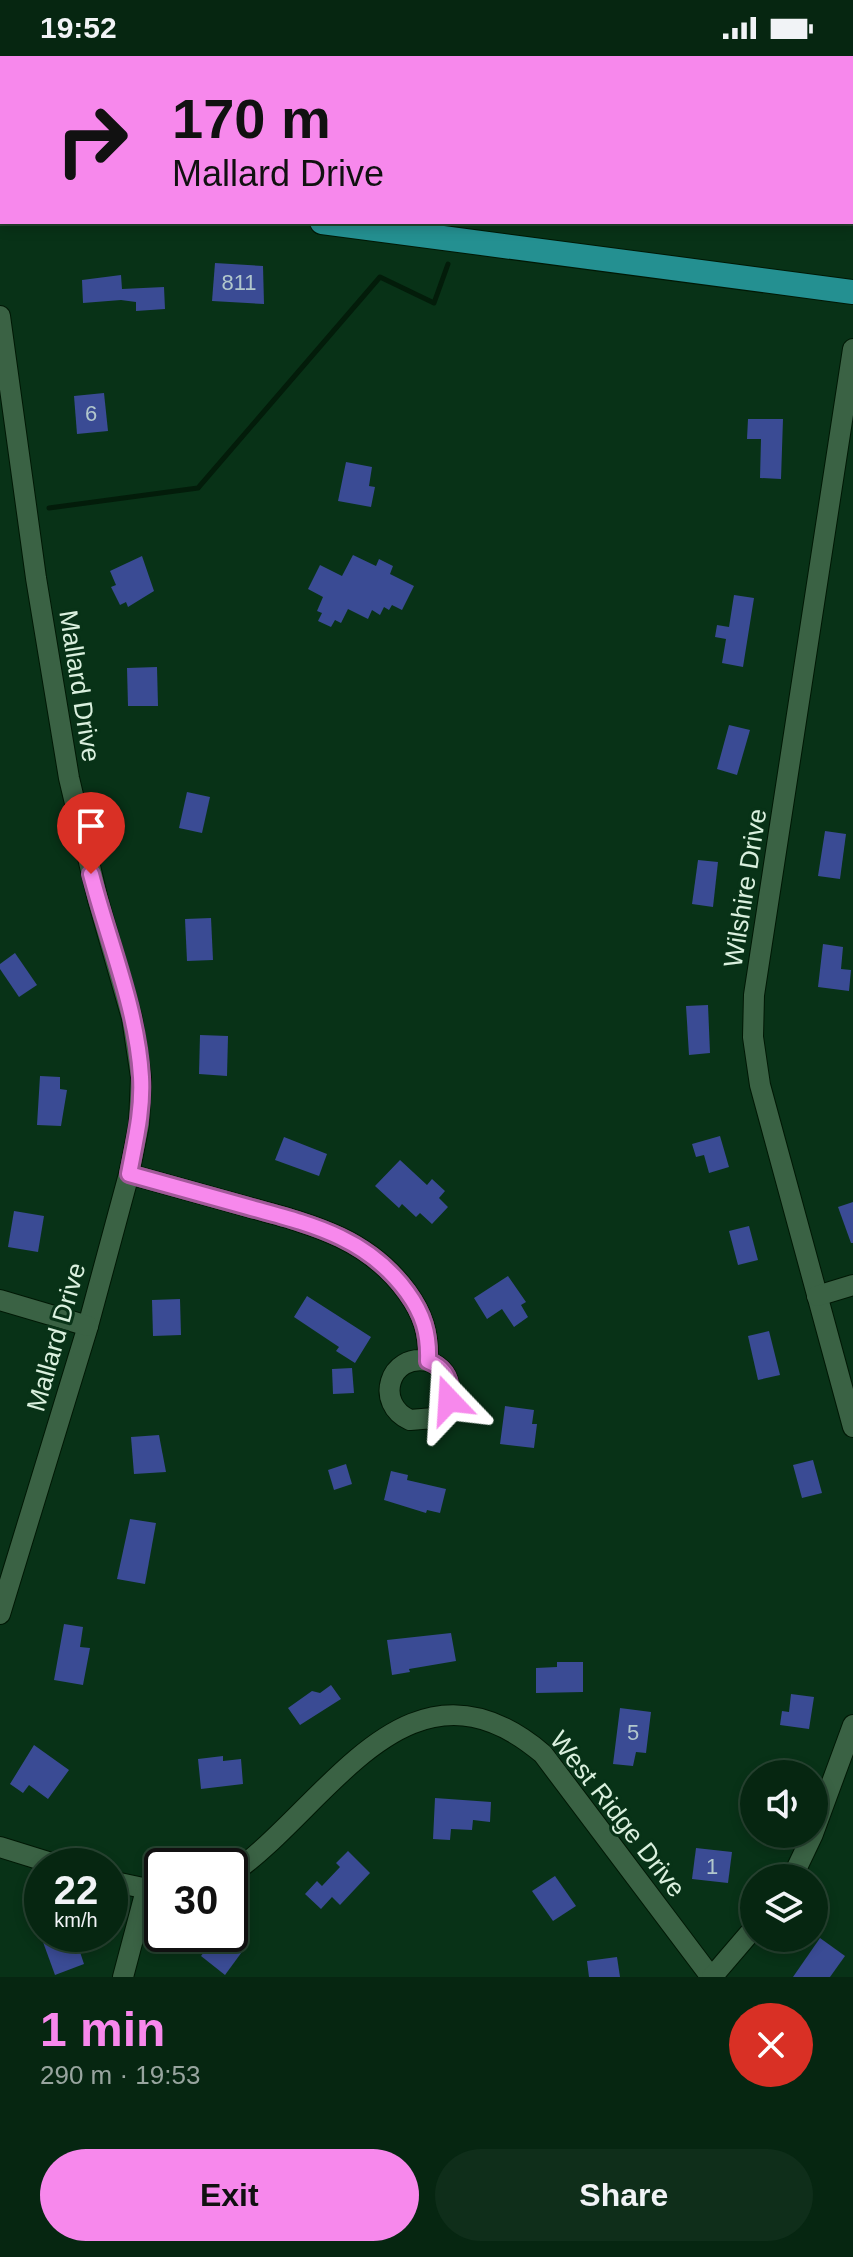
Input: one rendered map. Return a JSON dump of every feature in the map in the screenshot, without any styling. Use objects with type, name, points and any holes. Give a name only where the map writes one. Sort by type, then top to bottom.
[{"type":"main road","points":[[339,224],[853,292]]},
{"type":"street","name":"Mallard Drive","points":[[0,316],[36,578],[69,778],[98,900],[132,1018],[141,1077],[139,1124],[129,1174],[88,1326],[0,1614]]},
{"type":"street","name":"Wilshire Drive","points":[[853,349],[754,995],[753,1037],[760,1085],[853,1427]]},
{"type":"street","points":[[129,1174],[307,1223],[363,1248],[390,1270],[413,1301],[427,1330],[428,1361]]},
{"type":"street","points":[[817,1296],[853,1285]]},
{"type":"street","points":[[0,1300],[88,1326]]},
{"type":"street","name":"West Ridge Drive","points":[[248,1859],[382,1738],[426,1719],[457,1716],[476,1719],[510,1730],[543,1754],[711,1977]]},
{"type":"street","points":[[828,1794],[853,1725]]},
{"type":"street","points":[[0,1847],[24,1854]]},
{"type":"street","points":[[123,1977],[144,1919]]},
{"type":"street","points":[[711,1977],[740,1944]]},
{"type":"building","points":[[215,263],[263,266],[264,304],[212,301]]},
{"type":"building","points":[[121,275],[122,289],[164,287],[165,309],[136,311],[136,302],[121,300],[83,303],[82,280]]},
{"type":"building","points":[[104,393],[108,431],[77,434],[74,396]]},
{"type":"building","points":[[748,419],[783,419],[781,479],[760,478],[761,439],[747,439]]},
{"type":"building","points":[[346,462],[372,467],[369,486],[375,487],[371,507],[338,501]]},
{"type":"building","points":[[353,555],[376,566],[379,559],[393,566],[390,574],[414,586],[402,610],[392,605],[389,610],[384,607],[380,615],[372,610],[368,619],[348,609],[341,623],[335,620],[331,627],[318,621],[322,613],[317,611],[323,597],[308,589],[320,565],[342,576]]},
{"type":"building","points":[[142,556],[154,591],[128,607],[126,602],[120,605],[111,587],[116,585],[110,571]]},
{"type":"building","points":[[734,595],[754,598],[743,667],[722,663],[726,639],[715,637],[717,625],[729,627]]},
{"type":"building","points":[[157,667],[158,706],[128,706],[127,668]]},
{"type":"building","points":[[729,725],[750,730],[737,775],[717,769]]},
{"type":"building","points":[[187,792],[210,797],[202,833],[179,828]]},
{"type":"building","points":[[825,831],[846,834],[840,879],[818,876]]},
{"type":"building","points":[[698,860],[718,862],[713,907],[692,904]]},
{"type":"building","points":[[211,918],[213,960],[187,961],[185,919]]},
{"type":"building","points":[[823,944],[843,947],[841,969],[851,970],[849,991],[818,987]]},
{"type":"building","points":[[15,953],[37,985],[19,997],[0,969],[0,964]]},
{"type":"building","points":[[708,1005],[710,1053],[689,1055],[686,1006]]},
{"type":"building","points":[[200,1035],[228,1036],[227,1076],[199,1074]]},
{"type":"building","points":[[40,1076],[60,1077],[60,1089],[67,1090],[61,1126],[37,1125]]},
{"type":"building","points":[[720,1136],[729,1167],[709,1173],[704,1155],[696,1157],[692,1144]]},
{"type":"building","points":[[284,1137],[327,1154],[319,1176],[275,1160]]},
{"type":"building","points":[[400,1160],[427,1185],[432,1179],[445,1191],[439,1198],[448,1207],[432,1224],[420,1213],[416,1217],[402,1204],[399,1208],[375,1186]]},
{"type":"building","points":[[853,1202],[853,1243],[851,1243],[838,1207]]},
{"type":"building","points":[[14,1211],[44,1216],[38,1252],[8,1247]]},
{"type":"building","points":[[749,1226],[758,1260],[738,1265],[729,1231]]},
{"type":"building","points":[[508,1276],[526,1302],[521,1305],[528,1317],[514,1327],[502,1309],[487,1319],[474,1298]]},
{"type":"building","points":[[307,1296],[371,1337],[355,1363],[336,1351],[339,1347],[294,1317]]},
{"type":"building","points":[[180,1299],[181,1335],[153,1336],[152,1300]]},
{"type":"building","points":[[769,1331],[780,1375],[758,1380],[748,1336]]},
{"type":"building","points":[[352,1368],[354,1393],[333,1394],[332,1369]]},
{"type":"building","points":[[505,1406],[534,1410],[532,1424],[537,1424],[534,1448],[500,1444]]},
{"type":"building","points":[[159,1435],[166,1472],[134,1474],[131,1437]]},
{"type":"building","points":[[813,1460],[822,1493],[802,1498],[793,1465]]},
{"type":"building","points":[[346,1464],[352,1484],[334,1490],[328,1470]]},
{"type":"building","points":[[391,1471],[408,1475],[407,1480],[446,1489],[440,1513],[427,1510],[426,1513],[384,1500]]},
{"type":"building","points":[[130,1519],[156,1523],[145,1584],[117,1579]]},
{"type":"building","points":[[64,1624],[83,1627],[80,1647],[90,1648],[83,1685],[54,1680]]},
{"type":"building","points":[[451,1633],[456,1661],[392,1675],[387,1640]]},
{"type":"building","points":[[557,1662],[583,1662],[583,1692],[536,1693],[536,1668],[557,1667]]},
{"type":"building","points":[[331,1685],[341,1699],[300,1725],[288,1708],[312,1691],[320,1693]]},
{"type":"building","points":[[791,1694],[814,1697],[809,1729],[780,1725],[782,1711],[789,1712]]},
{"type":"building","points":[[620,1708],[651,1712],[646,1753],[636,1752],[633,1766],[613,1764]]},
{"type":"building","points":[[34,1745],[69,1770],[48,1799],[29,1785],[23,1793],[10,1784]]},
{"type":"building","points":[[223,1756],[223,1761],[241,1759],[243,1784],[201,1789],[198,1759]]},
{"type":"building","points":[[435,1798],[491,1802],[490,1822],[473,1820],[472,1830],[451,1829],[450,1840],[433,1839]]},
{"type":"building","points":[[696,1848],[732,1852],[728,1883],[692,1879]]},
{"type":"building","points":[[348,1851],[370,1873],[340,1905],[332,1897],[321,1909],[305,1894],[317,1881],[322,1886],[340,1867],[336,1863]]},
{"type":"building","points":[[555,1876],[576,1906],[553,1921],[532,1891]]},
{"type":"building","points":[[828,1944],[845,1956],[830,1977],[793,1977],[810,1952],[828,1952]]},
{"type":"building","points":[[47,1952],[80,1952],[84,1964],[55,1975]]},
{"type":"building","points":[[204,1952],[242,1952],[225,1975],[201,1956]]},
{"type":"building","points":[[617,1957],[620,1977],[589,1977],[587,1961]]},
{"type":"waterway","points":[[49,508],[198,488],[380,277],[434,303],[448,264]]},
{"type":"route","points":[[91,874],[132,1018],[141,1077],[139,1124],[129,1174],[307,1223],[363,1248],[390,1270],[413,1301],[427,1330],[428,1361],[439,1366],[449,1381],[449,1400]]}]
